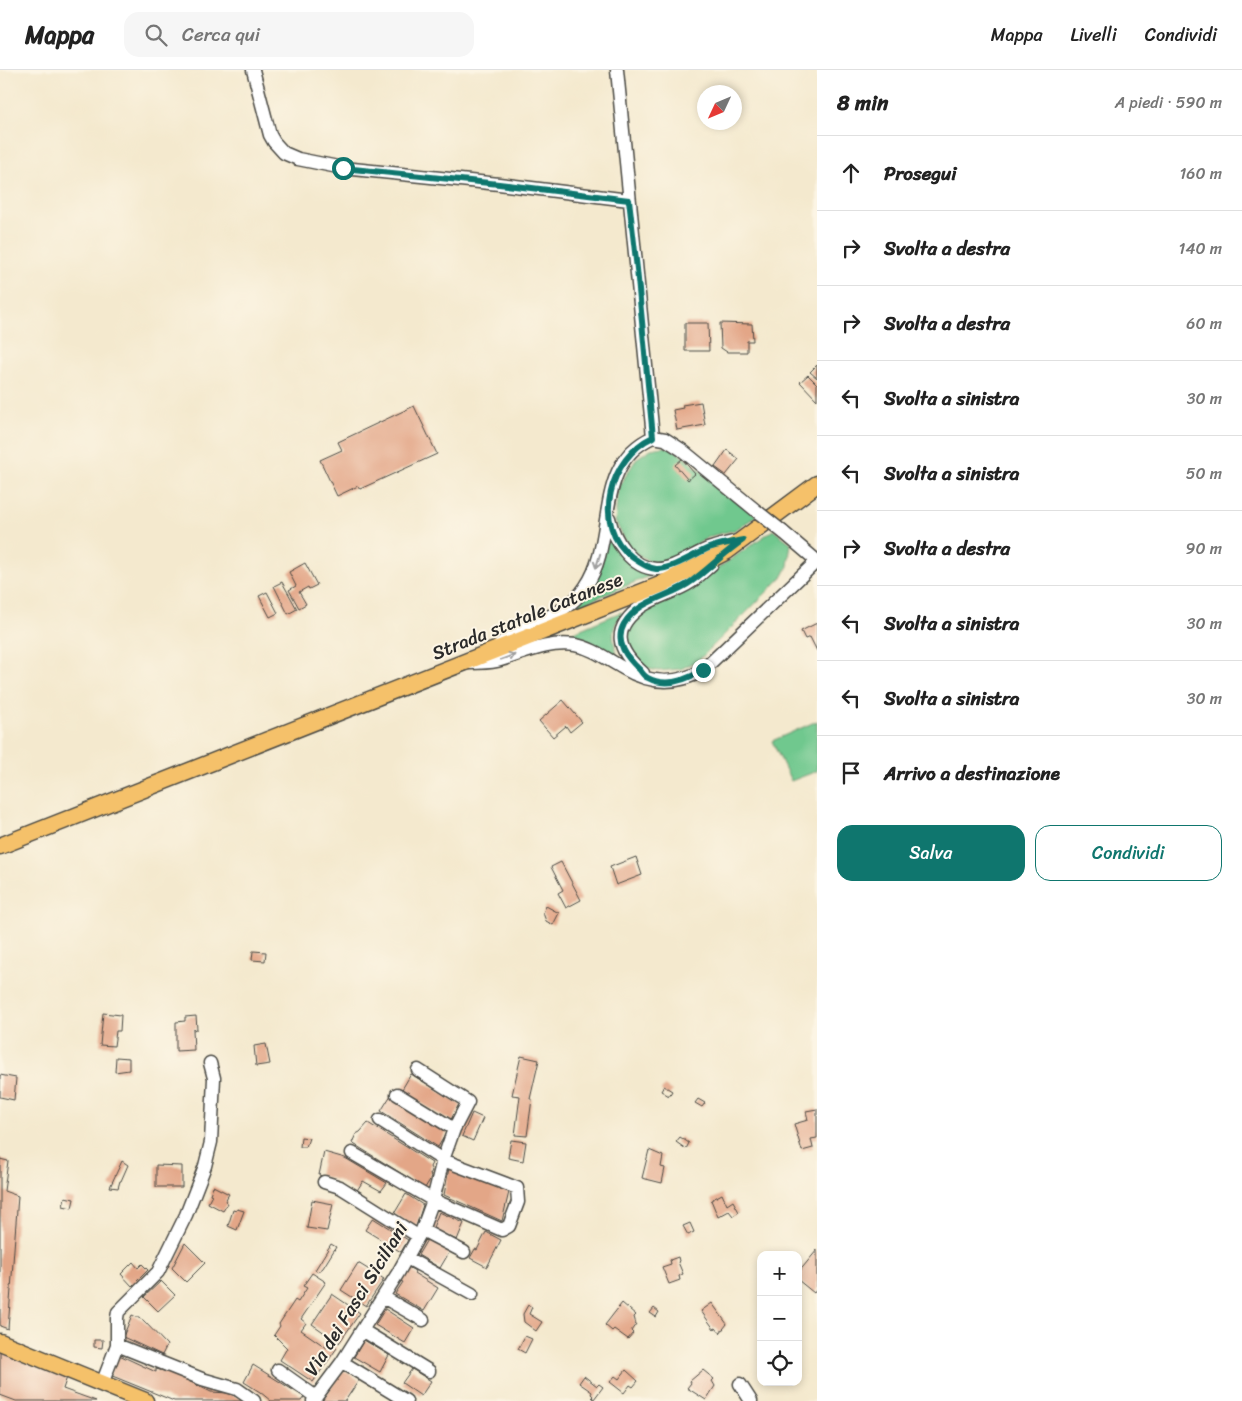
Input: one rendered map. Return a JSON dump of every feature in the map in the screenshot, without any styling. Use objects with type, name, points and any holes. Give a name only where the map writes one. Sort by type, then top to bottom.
[{"type":"main road","name":"Strada statale Catanese","points":[[0,846],[660,585],[727,551],[817,484]]},
{"type":"main road","points":[[0,1342],[144,1401]]},
{"type":"street","points":[[253,70],[270,135],[284,152],[298,159],[343,168],[629,200]]},
{"type":"street","points":[[617,70],[653,437]]},
{"type":"street","points":[[460,664],[495,662],[532,648],[548,645],[576,645],[604,656],[625,670],[648,678],[669,682],[691,678],[703,670],[817,561],[682,450],[665,439],[653,437],[641,442],[630,452],[614,478],[602,548],[596,568],[586,587],[561,612],[516,631],[489,653]]},
{"type":"street","points":[[608,513],[612,530],[618,542],[628,554],[642,564],[656,569],[666,567],[711,547],[743,540]]},
{"type":"street","points":[[648,678],[625,655],[621,643],[621,633],[624,624],[642,606],[691,582],[727,551]]},
{"type":"street","points":[[102,1384],[117,1345],[116,1318],[118,1312],[158,1272],[186,1215],[205,1166],[211,1142],[212,1124],[214,1078],[210,1063]]},
{"type":"street","name":"Via dei Fasci Siciliani","points":[[315,1399],[342,1362],[407,1258],[420,1233],[434,1200],[443,1160],[454,1129],[468,1102],[418,1070]]},
{"type":"street","points":[[397,1094],[454,1129]]},
{"type":"street","points":[[352,1153],[434,1200],[502,1230],[510,1226],[518,1202],[517,1188],[443,1160],[380,1120]]},
{"type":"street","points":[[324,1182],[340,1187],[420,1233],[464,1252]]},
{"type":"street","points":[[407,1258],[472,1294]]},
{"type":"street","points":[[383,1297],[423,1320]]},
{"type":"street","points":[[362,1330],[429,1372]]},
{"type":"street","points":[[117,1345],[202,1379],[236,1389],[254,1401]]},
{"type":"street","points":[[342,1362],[406,1401]]},
{"type":"street","points":[[278,1370],[315,1399]]},
{"type":"street","points":[[740,1384],[751,1401]]},
{"type":"green space","points":[[671,447],[757,516],[735,530],[711,536],[665,562],[649,561],[630,550],[615,521],[618,490],[637,458],[651,449]]},
{"type":"green space","points":[[773,530],[791,543],[788,566],[783,576],[699,660],[681,669],[658,671],[645,668],[628,653],[625,629],[645,610],[688,589]]},
{"type":"green space","points":[[607,540],[609,540],[618,553],[654,574],[576,607],[575,605]]},
{"type":"green space","points":[[621,612],[623,614],[615,625],[613,635],[618,659],[562,638],[562,637]]},
{"type":"green space","points":[[817,721],[817,771],[791,781],[772,741]]},
{"type":"building","points":[[685,323],[708,323],[709,351],[685,351]]},
{"type":"building","points":[[720,323],[752,324],[753,341],[747,341],[747,352],[727,352],[721,348]]},
{"type":"building","points":[[817,365],[817,378],[810,372]]},
{"type":"building","points":[[808,375],[817,384],[817,400],[800,382]]},
{"type":"building","points":[[701,402],[705,425],[677,430],[673,410],[683,408],[682,405]]},
{"type":"building","points":[[414,406],[437,454],[360,489],[358,486],[337,496],[320,460],[342,450],[338,442]]},
{"type":"building","points":[[727,450],[739,459],[726,475],[715,467]]},
{"type":"building","points":[[682,459],[695,474],[688,480],[675,465]]},
{"type":"building","points":[[305,563],[317,585],[299,592],[306,604],[299,608],[289,590],[296,586],[289,572]]},
{"type":"building","points":[[282,582],[297,609],[288,614],[274,586]]},
{"type":"building","points":[[267,592],[278,613],[270,617],[259,596]]},
{"type":"building","points":[[817,623],[817,651],[810,637],[805,639],[801,631]]},
{"type":"building","points":[[563,700],[582,722],[570,732],[566,726],[553,737],[539,721]]},
{"type":"building","points":[[636,857],[642,875],[616,885],[610,867]]},
{"type":"building","points":[[561,862],[581,900],[566,908],[558,893],[563,890],[551,867]]},
{"type":"building","points":[[546,906],[559,913],[553,925],[546,921],[543,913]]},
{"type":"building","points":[[253,951],[266,952],[265,961],[252,960]]},
{"type":"building","points":[[103,1013],[121,1015],[120,1031],[116,1031],[114,1046],[100,1045]]},
{"type":"building","points":[[196,1016],[197,1029],[193,1030],[194,1050],[176,1051],[176,1022],[185,1021],[185,1017]]},
{"type":"building","points":[[266,1044],[270,1064],[256,1066],[254,1046]]},
{"type":"building","points":[[521,1056],[539,1060],[530,1099],[532,1099],[527,1136],[515,1135],[520,1096],[512,1095]]},
{"type":"building","points":[[116,1057],[129,1058],[129,1070],[115,1072]]},
{"type":"building","points":[[411,1074],[461,1105],[453,1122],[401,1091]]},
{"type":"building","points":[[0,1075],[16,1078],[14,1100],[0,1097]]},
{"type":"building","points":[[664,1086],[672,1091],[669,1096],[661,1091]]},
{"type":"building","points":[[391,1095],[448,1130],[438,1147],[381,1111]]},
{"type":"building","points":[[698,1099],[705,1103],[702,1107],[695,1103]]},
{"type":"building","points":[[817,1109],[817,1138],[811,1139],[813,1148],[802,1151],[794,1124],[808,1120],[806,1111]]},
{"type":"building","points":[[472,1113],[483,1118],[473,1141],[462,1136]]},
{"type":"building","points":[[368,1123],[432,1163],[430,1167],[432,1171],[430,1174],[431,1178],[425,1188],[352,1143],[356,1134]]},
{"type":"building","points":[[301,1137],[309,1138],[306,1147],[300,1147]]},
{"type":"building","points":[[680,1137],[689,1143],[686,1149],[676,1142]]},
{"type":"building","points":[[511,1140],[526,1142],[523,1161],[508,1158]]},
{"type":"building","points":[[649,1150],[663,1156],[661,1167],[665,1168],[662,1183],[642,1178]]},
{"type":"building","points":[[324,1152],[345,1158],[387,1183],[381,1191],[363,1181],[356,1192],[339,1181],[319,1175]]},
{"type":"building","points":[[0,1159],[8,1161],[4,1191],[18,1196],[8,1329],[0,1326]]},
{"type":"building","points":[[122,1161],[128,1165],[118,1188],[110,1187]]},
{"type":"building","points":[[156,1165],[182,1166],[182,1187],[156,1187]]},
{"type":"building","points":[[449,1168],[509,1192],[502,1221],[444,1195]]},
{"type":"building","points":[[213,1186],[229,1194],[225,1201],[228,1203],[223,1211],[208,1203],[212,1195],[210,1194]]},
{"type":"building","points":[[406,1194],[423,1205],[416,1227],[394,1214]]},
{"type":"building","points":[[722,1194],[727,1205],[733,1201],[739,1212],[733,1216],[729,1211],[718,1217],[711,1200]]},
{"type":"building","points":[[65,1197],[74,1199],[72,1208],[63,1206]]},
{"type":"building","points":[[312,1200],[333,1204],[327,1231],[307,1228]]},
{"type":"building","points":[[237,1209],[244,1211],[237,1230],[228,1226],[233,1210],[236,1211]]},
{"type":"building","points":[[439,1212],[464,1223],[457,1240],[432,1230]]},
{"type":"building","points":[[373,1218],[408,1240],[401,1252],[365,1230]]},
{"type":"building","points":[[690,1223],[694,1232],[688,1235],[683,1226]]},
{"type":"building","points":[[486,1232],[501,1240],[487,1267],[470,1258],[475,1249],[477,1250]]},
{"type":"building","points":[[428,1238],[450,1251],[440,1268],[418,1255]]},
{"type":"building","points":[[185,1243],[205,1263],[186,1282],[172,1268]]},
{"type":"building","points":[[331,1244],[336,1247],[323,1268],[318,1272],[315,1270]]},
{"type":"building","points":[[817,1250],[817,1289],[814,1293],[802,1283],[802,1268]]},
{"type":"building","points":[[678,1257],[683,1274],[679,1276],[680,1280],[669,1284],[662,1267],[671,1264],[670,1260]]},
{"type":"building","points":[[133,1262],[138,1268],[142,1264],[148,1270],[132,1286],[121,1274]]},
{"type":"building","points":[[358,1263],[384,1279],[366,1306],[341,1290]]},
{"type":"building","points":[[408,1267],[438,1288],[424,1311],[395,1294],[403,1282],[400,1281]]},
{"type":"building","points":[[312,1273],[326,1282],[301,1319],[306,1323],[301,1330],[327,1348],[330,1343],[337,1348],[313,1382],[280,1360],[287,1348],[274,1335],[295,1300],[298,1302],[307,1288],[303,1286]]},
{"type":"building","points":[[161,1281],[175,1295],[158,1311],[144,1297]]},
{"type":"building","points":[[332,1294],[360,1313],[339,1343],[312,1324]]},
{"type":"building","points":[[622,1303],[636,1315],[634,1317],[636,1324],[631,1331],[633,1333],[628,1339],[605,1325]]},
{"type":"building","points":[[712,1303],[727,1324],[720,1333],[716,1328],[714,1329],[701,1311]]},
{"type":"building","points":[[528,1305],[532,1307],[529,1314],[542,1322],[536,1331],[524,1322],[523,1314]]},
{"type":"building","points":[[654,1308],[659,1312],[656,1317],[650,1313]]},
{"type":"building","points":[[385,1309],[414,1328],[405,1343],[375,1325]]},
{"type":"building","points":[[132,1315],[143,1320],[167,1345],[162,1355],[123,1337]]},
{"type":"building","points":[[525,1336],[532,1339],[525,1353],[518,1349]]},
{"type":"building","points":[[94,1340],[103,1340],[102,1348],[94,1347]]},
{"type":"building","points":[[364,1340],[389,1355],[380,1372],[354,1357]]},
{"type":"building","points":[[0,1350],[67,1377],[63,1389],[96,1401],[16,1401],[0,1395]]},
{"type":"building","points":[[117,1354],[156,1372],[156,1369],[172,1373],[211,1392],[228,1393],[246,1401],[174,1401],[110,1375]]},
{"type":"building","points":[[253,1365],[304,1397],[301,1401],[271,1401],[244,1382]]},
{"type":"building","points":[[412,1369],[431,1381],[421,1396],[402,1383]]},
{"type":"building","points":[[343,1370],[359,1380],[345,1401],[322,1401]]},
{"type":"building","points":[[626,1370],[638,1381],[633,1387],[630,1385],[624,1393],[610,1382],[615,1376],[619,1379]]},
{"type":"building","points":[[703,1370],[714,1379],[712,1381],[715,1386],[706,1400],[687,1388],[691,1383],[690,1381]]},
{"type":"building","points":[[584,1376],[597,1386],[599,1384],[603,1387],[594,1399],[591,1394],[592,1392],[579,1383]]},
{"type":"route","points":[[343,168],[629,200],[653,437],[641,442],[630,452],[614,478],[608,513],[612,530],[618,542],[628,554],[642,564],[656,569],[666,567],[711,547],[743,540],[691,582],[642,606],[624,624],[621,633],[621,643],[625,655],[631,663],[648,678],[669,682],[691,678],[703,670]]}]
